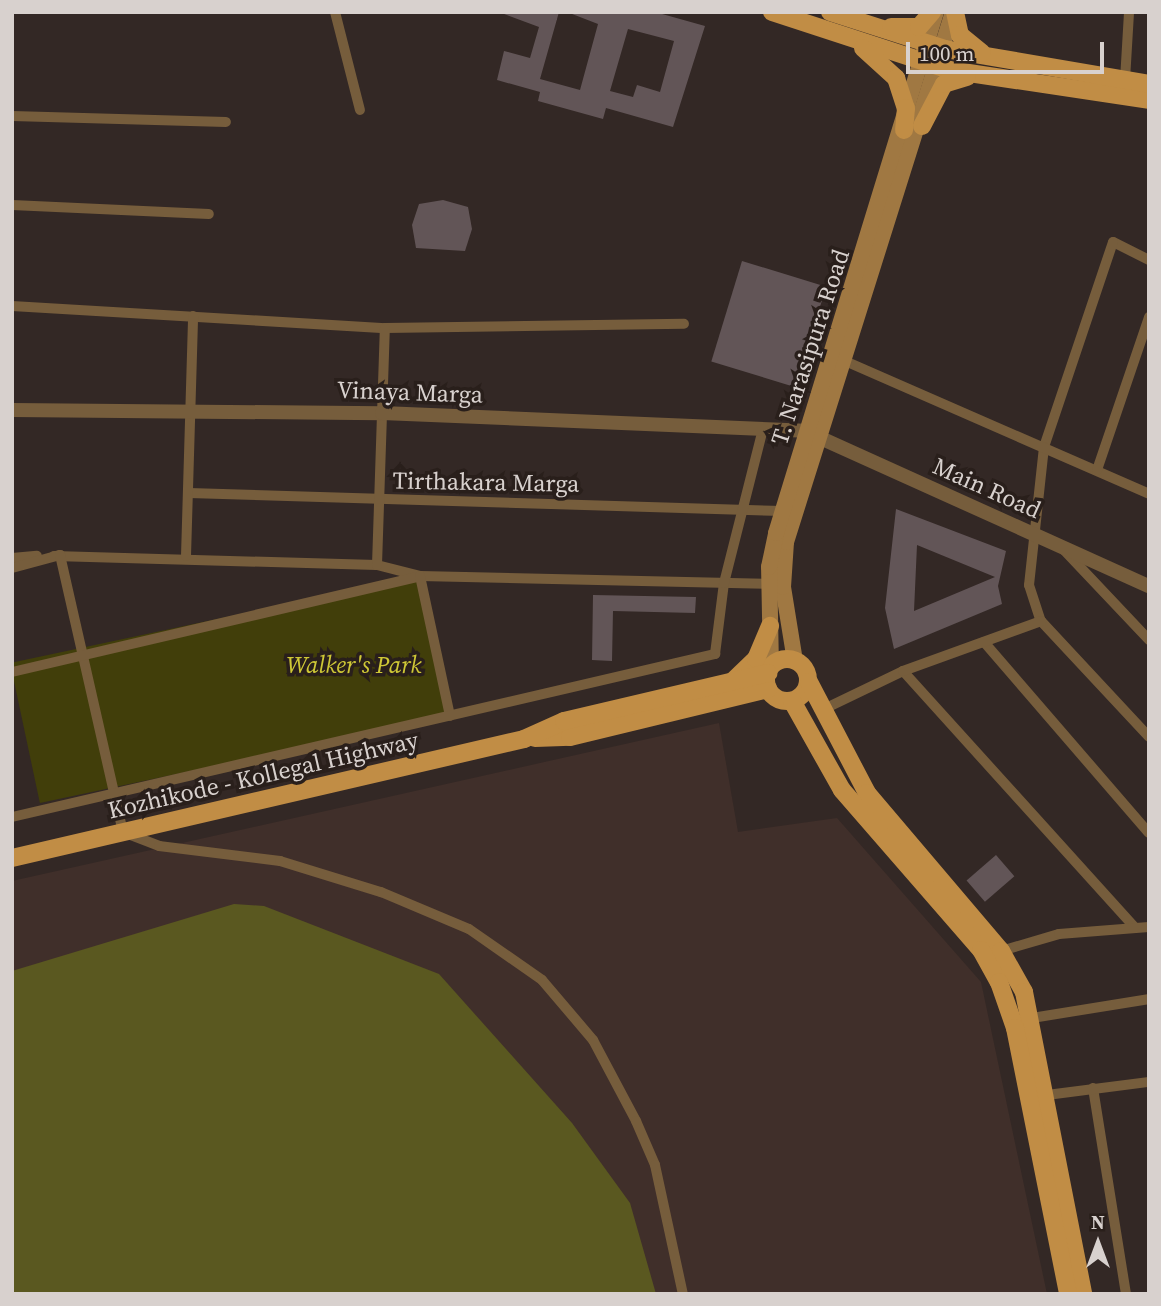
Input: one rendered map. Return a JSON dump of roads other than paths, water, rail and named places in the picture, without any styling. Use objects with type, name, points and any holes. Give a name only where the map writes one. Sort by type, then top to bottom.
[{"type":"main road","points":[[772,12],[932,66],[992,68],[1149,84]]},
{"type":"main road","points":[[830,12],[992,68],[1149,100]]},
{"type":"main road","points":[[870,26],[919,27],[934,12]]},
{"type":"main road","points":[[934,12],[937,47]]},
{"type":"main road","points":[[937,47],[954,12]]},
{"type":"main road","points":[[954,12],[963,39],[992,68]]},
{"type":"main road","points":[[851,39],[896,78],[913,128]]},
{"type":"main road","name":"T. Narasipura Road","points":[[796,661],[783,565],[811,434],[845,361],[937,47]]},
{"type":"main road","points":[[913,128],[944,84],[992,68]]},
{"type":"main road","name":"T. Narasipura Road","points":[[769,676],[769,584],[783,511],[913,128]]},
{"type":"main road","points":[[732,682],[756,659],[770,626]]},
{"type":"main road","points":[[792,701],[778,699],[769,676],[796,661],[867,793],[960,915],[993,969],[1012,1019],[1068,1294]]},
{"type":"main road","name":"Kozhikode - Kollegal Highway","points":[[12,858],[524,739],[564,722],[732,682],[769,676]]},
{"type":"main road","name":"Kozhikode - Kollegal Highway","points":[[524,739],[570,737],[718,702],[769,676]]},
{"type":"main road","points":[[792,701],[809,682]]},
{"type":"main road","points":[[792,701],[842,790],[960,915],[1001,951],[1032,1018],[1083,1294]]},
{"type":"main road","points":[[718,702],[772,704],[810,734]]},
{"type":"street","points":[[335,12],[360,110]]},
{"type":"street","points":[[1125,80],[1129,12]]},
{"type":"street","points":[[12,116],[226,122]]},
{"type":"street","points":[[12,205],[209,214]]},
{"type":"street","points":[[1149,260],[1112,242],[1044,447],[1037,535],[1029,585],[1041,621],[1149,737]]},
{"type":"street","points":[[12,306],[385,328],[684,324]]},
{"type":"street","points":[[186,556],[193,316]]},
{"type":"street","points":[[1097,470],[1149,317]]},
{"type":"street","points":[[377,565],[385,328]]},
{"type":"street","points":[[845,361],[1149,494]]},
{"type":"street","name":"Vinaya Marga","points":[[12,410],[382,413],[763,429],[811,434]]},
{"type":"street","points":[[12,817],[715,654],[724,583],[740,510],[763,429]]},
{"type":"street","name":"Main Road","points":[[811,434],[1149,586]]},
{"type":"street","name":"Tirthakara Marga","points":[[189,493],[378,501],[783,511]]},
{"type":"street","points":[[1064,550],[1149,639]]},
{"type":"street","points":[[12,568],[60,555]]},
{"type":"street","points":[[60,555],[123,832],[159,846],[242,854],[318,871],[428,910],[511,955],[565,1006],[617,1080],[655,1165],[686,1294]]},
{"type":"street","points":[[12,558],[60,555],[186,556],[377,565],[420,576],[769,584]]},
{"type":"street","points":[[12,671],[420,576]]},
{"type":"street","points":[[420,576],[450,716]]},
{"type":"street","points":[[822,710],[903,671],[1041,621]]},
{"type":"street","points":[[984,642],[1149,834]]},
{"type":"street","points":[[903,671],[1135,928]]},
{"type":"street","points":[[1001,951],[1059,934],[1149,927]]},
{"type":"street","points":[[1032,1018],[1149,999]]},
{"type":"street","points":[[1047,1095],[1149,1082]]},
{"type":"street","points":[[1093,1088],[1126,1294]]},
{"type":"park label","name":"Walker's Park","points":[[354,665]]}]
